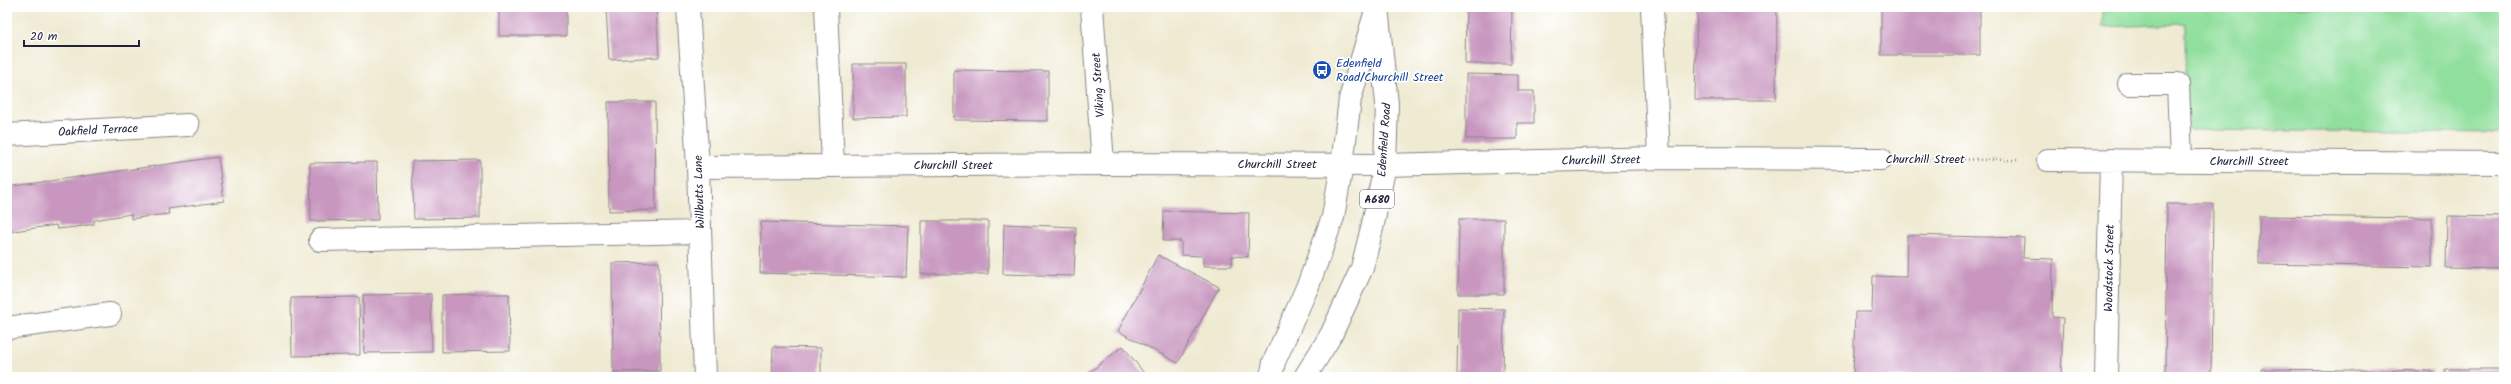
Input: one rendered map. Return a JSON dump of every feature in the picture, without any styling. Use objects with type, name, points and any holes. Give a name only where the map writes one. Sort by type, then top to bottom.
[{"type":"street","name":"Willbutts Lane","points":[[688,7],[698,167],[705,377]]},
{"type":"street","points":[[826,7],[832,166]]},
{"type":"street","name":"Viking Street","points":[[1092,7],[1103,164]]},
{"type":"street","points":[[1270,377],[1274,362],[1309,283],[1333,217],[1342,165],[1350,99],[1377,7]]},
{"type":"street","name":"Edenfield Road","points":[[1305,377],[1331,335],[1362,268],[1384,165],[1387,104],[1377,7]]},
{"type":"street","points":[[1652,7],[1659,158]]},
{"type":"street","points":[[2129,84],[2178,84],[2181,160]]},
{"type":"street","name":"Oakfield Terrace","points":[[7,135],[188,125]]},
{"type":"street","name":"Churchill Street","points":[[698,167],[1103,164],[1384,165],[1659,158],[1882,159]]},
{"type":"street","name":"Churchill Street","points":[[2048,160],[2504,163]]},
{"type":"street","name":"Woodstock Street","points":[[2106,377],[2111,160]]},
{"type":"street","points":[[320,240],[700,232]]},
{"type":"street","points":[[7,328],[110,314]]},
{"type":"path","name":"Churchill Street","points":[[1882,159],[2048,160]]},
{"type":"green space","points":[[2102,7],[2504,7],[2504,133],[2186,130],[2185,24],[2102,27]]},
{"type":"building","points":[[499,7],[566,7],[566,36],[499,36]]},
{"type":"building","points":[[606,7],[656,7],[659,57],[609,60]]},
{"type":"building","points":[[1466,7],[1512,7],[1511,64],[1465,64]]},
{"type":"building","points":[[1697,7],[1777,7],[1776,100],[1695,100]]},
{"type":"building","points":[[1881,7],[1980,7],[1980,55],[1881,55]]},
{"type":"building","points":[[853,64],[906,64],[906,117],[853,118]]},
{"type":"building","points":[[954,70],[1048,71],[1048,121],[954,120]]},
{"type":"building","points":[[1466,74],[1518,75],[1518,91],[1534,91],[1534,123],[1517,123],[1517,139],[1466,139]]},
{"type":"building","points":[[608,102],[655,102],[656,210],[609,211]]},
{"type":"building","points":[[218,157],[224,201],[168,209],[169,214],[131,219],[131,214],[94,220],[94,224],[76,227],[57,229],[56,225],[7,232],[7,187]]},
{"type":"building","points":[[480,160],[480,218],[414,219],[412,161]]},
{"type":"building","points":[[377,162],[378,220],[311,221],[310,163]]},
{"type":"building","points":[[2167,204],[2213,204],[2211,377],[2165,377]]},
{"type":"building","points":[[1164,211],[1249,213],[1248,257],[1232,256],[1232,266],[1203,266],[1203,256],[1181,255],[1181,241],[1163,241]]},
{"type":"building","points":[[2259,216],[2432,218],[2432,267],[2259,264]]},
{"type":"building","points":[[2447,216],[2504,217],[2504,269],[2446,268]]},
{"type":"building","points":[[1459,219],[1504,219],[1504,294],[1458,294]]},
{"type":"building","points":[[921,221],[988,221],[988,274],[921,274]]},
{"type":"building","points":[[761,222],[908,226],[906,277],[760,273]]},
{"type":"building","points":[[1004,224],[1076,227],[1074,276],[1003,274]]},
{"type":"building","points":[[1907,235],[2024,238],[2023,258],[2053,259],[2052,317],[2063,318],[2061,377],[1853,377],[1855,312],[1872,312],[1873,276],[1906,277]]},
{"type":"building","points":[[1158,255],[1219,287],[1178,363],[1118,331]]},
{"type":"building","points":[[659,262],[660,371],[613,372],[612,263]]},
{"type":"building","points":[[431,294],[432,352],[364,353],[363,295]]},
{"type":"building","points":[[509,294],[510,351],[442,352],[442,295]]},
{"type":"building","points":[[359,297],[360,355],[292,356],[291,298]]},
{"type":"building","points":[[1458,308],[1504,309],[1503,377],[1457,377]]},
{"type":"building","points":[[1123,346],[1147,377],[1083,377],[1095,368]]},
{"type":"building","points":[[773,347],[821,348],[821,377],[772,377]]},
{"type":"building","points":[[2261,369],[2432,371],[2432,377],[2261,377]]},
{"type":"building","points":[[2445,369],[2504,369],[2504,377],[2445,377]]},
{"type":"place","name":"Edenfield Road/Churchill Street","points":[[1322,70]]}]
